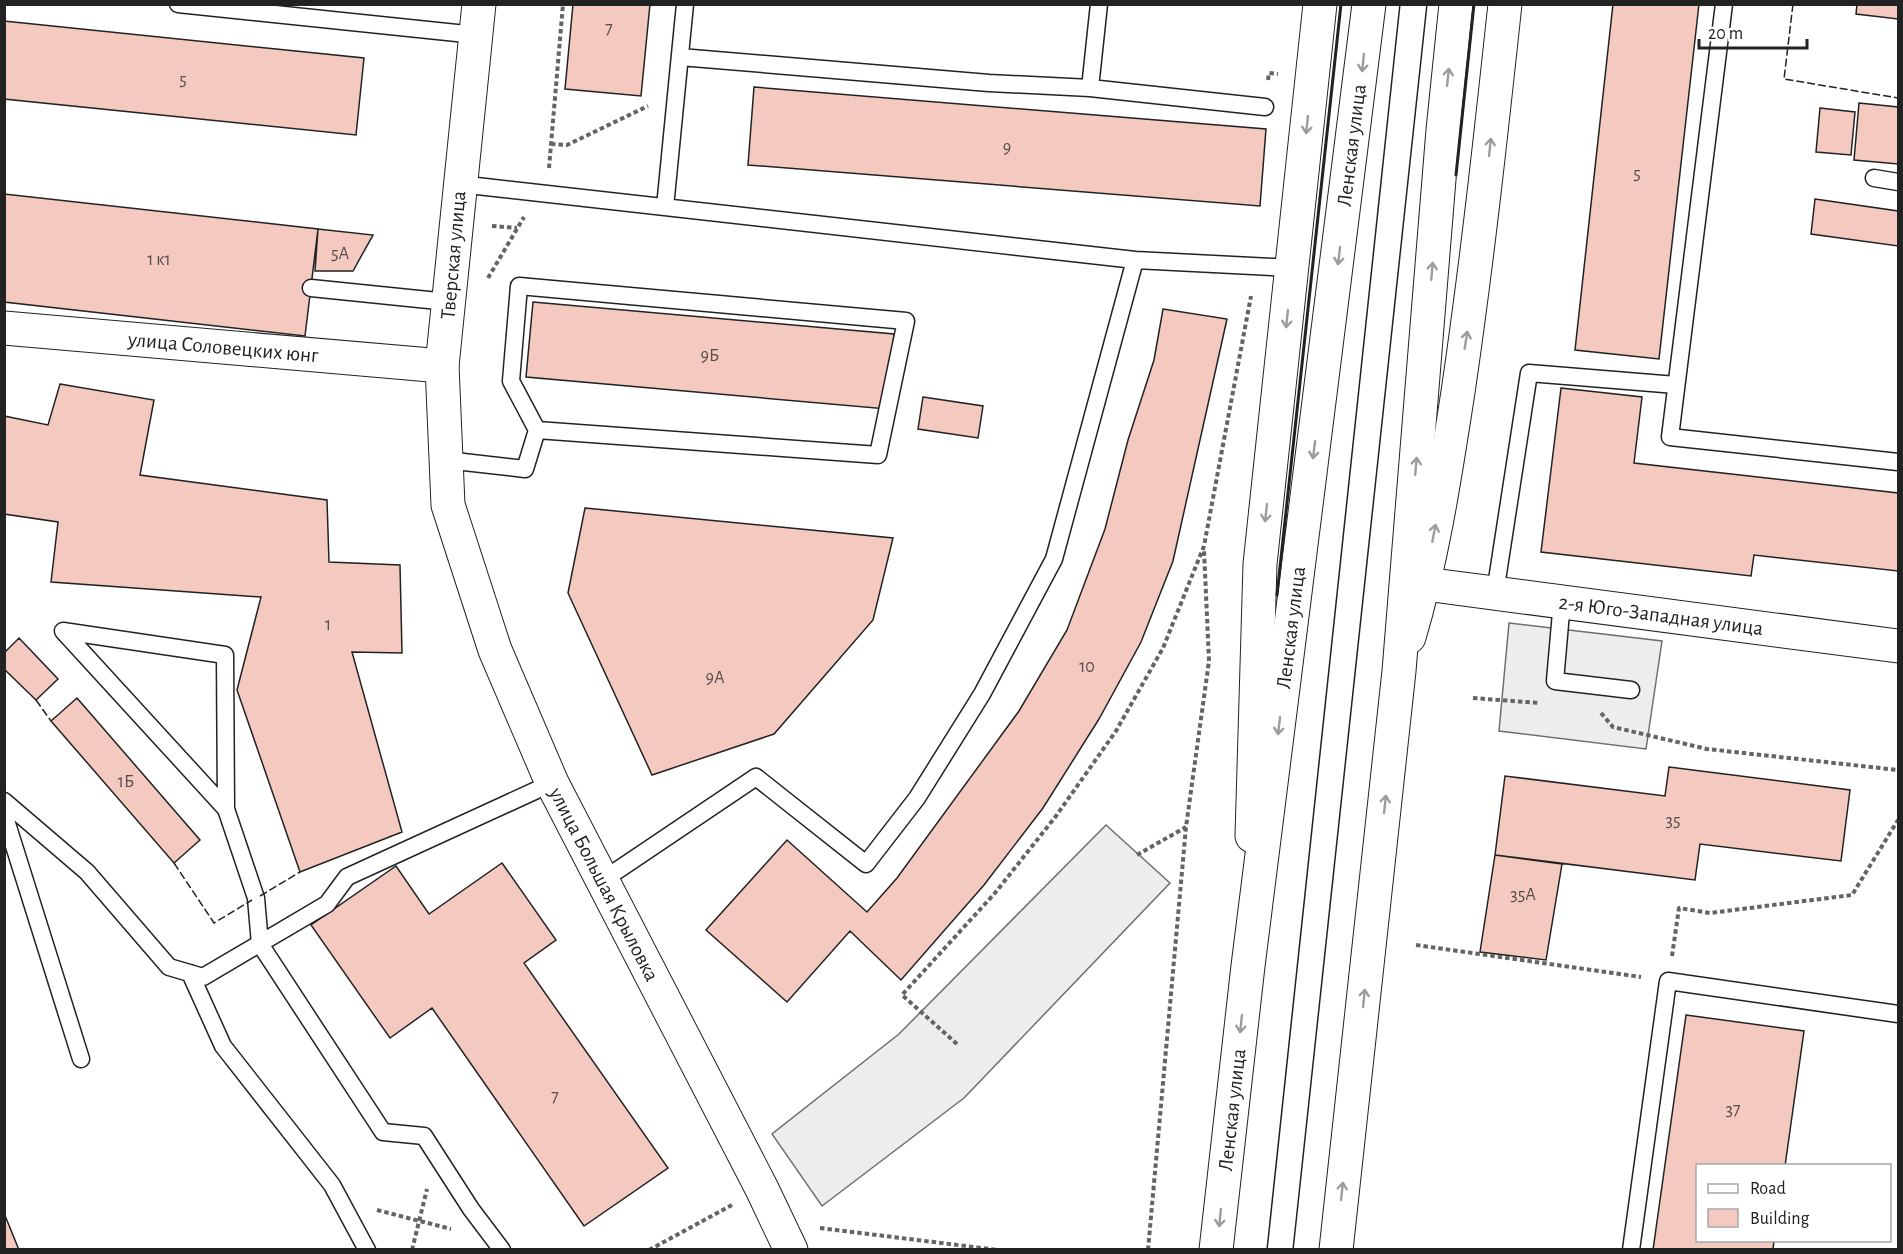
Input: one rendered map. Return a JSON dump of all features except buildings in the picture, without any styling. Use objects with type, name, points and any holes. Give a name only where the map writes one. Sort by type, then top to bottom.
[{"type":"main road","points":[[1248,966],[1260,564],[1320,4]]},
{"type":"main road","name":"Ленская улица","points":[[1216,1250],[1248,966],[1370,4]]},
{"type":"main road","points":[[1336,1250],[1399,670],[1442,141],[1456,4]]},
{"type":"main road","points":[[1399,670],[1425,584],[1446,469],[1476,271],[1506,4]]},
{"type":"main road","name":"Тверская улица","points":[[448,505],[442,366],[477,20]]},
{"type":"main road","name":"улица Соловецких юнг","points":[[4,328],[442,366]]},
{"type":"main road","name":"улица Большая Крыловка","points":[[448,505],[495,650],[552,783],[762,1189],[802,1239]]},
{"type":"main road","name":"2-я Юго-Западная улица","points":[[1425,584],[1899,646]]},
{"type":"lane","points":[[178,4],[477,20]]},
{"type":"lane","points":[[665,207],[685,4]]},
{"type":"lane","points":[[1090,88],[1099,4]]},
{"type":"lane","points":[[1724,4],[1670,437],[1899,462]]},
{"type":"lane","points":[[680,57],[989,83],[1090,88],[1265,107]]},
{"type":"lane","points":[[1874,178],[1899,182]]},
{"type":"lane","points":[[459,184],[1136,260],[1292,268]]},
{"type":"lane","points":[[603,880],[756,777],[867,864],[917,798],[982,694],[1054,559],[1136,260]]},
{"type":"lane","points":[[446,460],[525,469],[537,430],[511,381],[519,286],[906,321],[878,455],[537,430]]},
{"type":"lane","points":[[311,288],[448,302]]},
{"type":"lane","points":[[1495,593],[1529,373],[1676,386]]},
{"type":"lane","points":[[1562,601],[1555,681],[1631,690]]},
{"type":"lane","points":[[226,809],[63,632],[225,655],[226,809],[256,898],[260,944],[383,1132],[424,1136],[498,1245]]},
{"type":"lane","points":[[4,801],[87,872],[169,967],[202,977],[327,904],[347,877],[552,783]]},
{"type":"lane","points":[[4,814],[81,1059]]},
{"type":"lane","points":[[190,973],[223,1046],[332,1185],[368,1250]]},
{"type":"lane","points":[[1631,1250],[1668,981],[1899,1014]]},
{"type":"path","points":[[548,176],[563,4]]},
{"type":"path","points":[[551,144],[567,145],[676,93]]},
{"type":"path","points":[[957,1044],[902,995],[995,893],[1056,816],[1116,731],[1163,648],[1204,546],[1209,661],[1186,827],[1148,1250]]},
{"type":"path","points":[[1473,698],[1540,703]]},
{"type":"path","points":[[1596,707],[1612,727],[1707,749],[1899,770]]},
{"type":"path","points":[[1416,945],[1668,981],[1679,908],[1710,913],[1852,895],[1899,820]]},
{"type":"path","points":[[1137,855],[1186,827]]},
{"type":"path","points":[[412,1250],[435,1154]]},
{"type":"path","points":[[649,1250],[762,1189]]},
{"type":"path","points":[[341,1201],[498,1245]]},
{"type":"path","points":[[802,1239],[998,1250]]},
{"type":"shaded area","points":[[1509,623],[1662,641],[1646,749],[1499,731]]},
{"type":"shaded area","points":[[1106,825],[1170,883],[964,1098],[822,1206],[772,1134],[899,1034]]},
{"type":"tram line","points":[[1267,1250],[1400,4]]},
{"type":"tram line","points":[[1293,1250],[1427,4]]},
{"type":"fence","points":[[1793,4],[1784,79],[1898,98]]},
{"type":"fence","points":[[36,700],[51,721]]},
{"type":"fence","points":[[174,863],[214,923],[252,900]]},
{"type":"fence","points":[[260,896],[300,872]]},
{"type":"wall","points":[[1277,595],[1341,4]]},
{"type":"wall","points":[[1456,175],[1474,4]]}]
